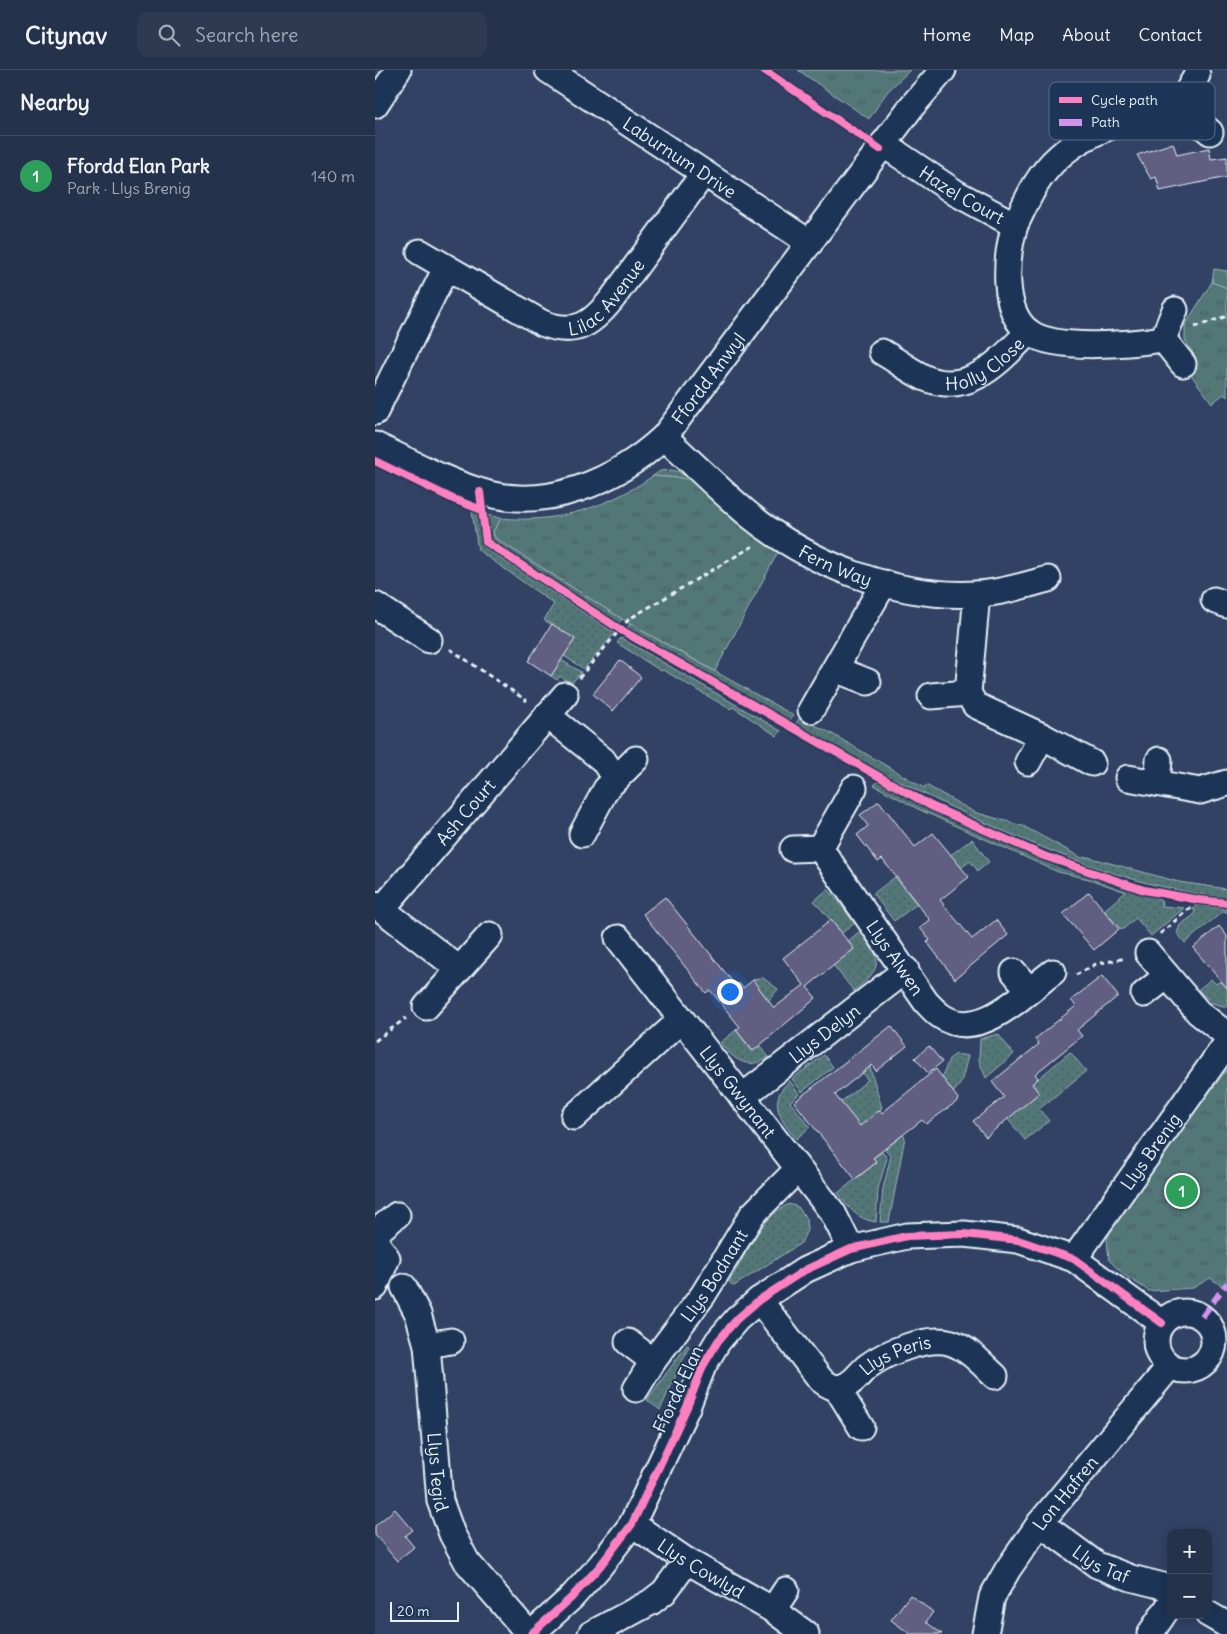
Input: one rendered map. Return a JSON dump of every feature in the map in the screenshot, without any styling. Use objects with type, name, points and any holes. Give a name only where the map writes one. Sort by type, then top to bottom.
[{"type":"street","points":[[375,105],[398,70]]},
{"type":"street","name":"Laburnum Drive","points":[[548,70],[810,243]]},
{"type":"street","name":"Ffordd Anwyl","points":[[375,445],[480,492],[521,498],[544,496],[591,485],[626,468],[664,437],[883,144],[931,82],[943,70]]},
{"type":"street","points":[[1192,82],[1197,74]]},
{"type":"street","name":"Hazel Court","points":[[883,144],[956,193],[1015,225],[1037,183],[1058,158],[1079,140]]},
{"type":"street","name":"Lilac Avenue","points":[[420,252],[542,323],[568,330],[586,325],[599,315],[608,304],[704,173]]},
{"type":"street","name":"Holly Close","points":[[1015,225],[1008,248],[1008,281],[1016,315],[1029,332],[1049,341],[1061,342],[1131,344],[1163,339]]},
{"type":"street","points":[[375,412],[446,268]]},
{"type":"street","points":[[1175,310],[1163,339],[1183,364]]},
{"type":"street","name":"Holly Close","points":[[882,352],[925,378],[947,383],[972,379],[988,371],[1029,332]]},
{"type":"street","name":"Fern Way","points":[[664,437],[749,514],[775,533],[830,564],[884,583],[942,593],[977,594],[1047,579]]},
{"type":"street","points":[[811,710],[884,583]]},
{"type":"street","points":[[977,594],[968,693],[975,706],[1042,736],[1092,763]]},
{"type":"street","points":[[375,605],[429,640]]},
{"type":"street","points":[[835,669],[868,682]]},
{"type":"street","points":[[931,696],[968,693]]},
{"type":"street","name":"Ash Court","points":[[379,906],[565,695]]},
{"type":"street","points":[[547,715],[603,760],[615,778]]},
{"type":"street","points":[[1028,762],[1042,736]]},
{"type":"street","points":[[582,834],[599,802],[615,778],[636,759]]},
{"type":"street","points":[[1128,778],[1158,771],[1200,791],[1227,783]]},
{"type":"street","points":[[793,849],[820,848],[854,788]]},
{"type":"street","name":"Llys Alwen","points":[[820,848],[906,970],[926,1002],[941,1017],[966,1023],[991,1019],[1021,981],[1053,972]]},
{"type":"street","points":[[379,906],[459,969]]},
{"type":"street","points":[[426,1007],[490,935]]},
{"type":"street","name":"Llys Gwynant","points":[[618,938],[833,1213],[851,1249]]},
{"type":"street","points":[[1146,950],[1198,1012],[1227,1035]]},
{"type":"street","name":"Llys Delyn","points":[[742,1098],[906,970]]},
{"type":"street","points":[[1144,994],[1167,976]]},
{"type":"street","points":[[574,1117],[681,1020]]},
{"type":"street","name":"Llys Brenig","points":[[1074,1259],[1227,1044]]},
{"type":"street","name":"Llys Bodnant","points":[[635,1389],[653,1361],[703,1295],[752,1215],[799,1169]]},
{"type":"street","points":[[375,1233],[397,1215]]},
{"type":"street","name":"Ffordd Elan","points":[[530,1634],[577,1591],[632,1524],[687,1407],[703,1366],[718,1341],[737,1318],[759,1300],[805,1270],[851,1249],[907,1236],[964,1234],[1018,1240],[1074,1259],[1162,1324]]},
{"type":"street","points":[[375,1241],[387,1258],[375,1287]]},
{"type":"street","name":"Llys Tegid","points":[[404,1287],[418,1314],[439,1343],[440,1501],[452,1534],[467,1562],[530,1634]]},
{"type":"street","points":[[759,1300],[821,1380],[829,1386],[837,1388],[861,1427]]},
{"type":"street","points":[[1185,1312],[1202,1317],[1213,1331],[1219,1362],[1204,1363],[1188,1370],[1170,1366],[1158,1351],[1156,1342],[1162,1324],[1176,1313],[1185,1312]]},
{"type":"street","name":"Llys Peris","points":[[837,1388],[851,1383],[867,1367],[883,1356],[902,1348],[936,1341],[950,1343],[964,1349],[995,1376]]},
{"type":"street","points":[[628,1342],[653,1361]]},
{"type":"street","name":"Lon Hafren","points":[[985,1634],[992,1597],[1008,1569],[1041,1523],[1170,1366]]},
{"type":"street","name":"Llys Taf","points":[[1041,1523],[1097,1565],[1131,1578],[1167,1587]]},
{"type":"street","name":"Llys Cowlyd","points":[[632,1524],[687,1561],[779,1600],[806,1634]]},
{"type":"street","points":[[591,1634],[651,1602],[664,1592],[687,1561]]},
{"type":"street","points":[[1150,1634],[1167,1609]]},
{"type":"street","points":[[1212,1616],[1227,1625]]},
{"type":"path","points":[[565,695],[629,619],[775,533]]},
{"type":"path","points":[[613,625],[629,635]]},
{"type":"path","points":[[429,640],[444,646],[547,715]]},
{"type":"path","points":[[1190,899],[1208,901]]},
{"type":"path","points":[[1053,972],[1061,966],[1070,977],[1096,964],[1133,956],[1146,950],[1199,900]]},
{"type":"path","points":[[375,1041],[418,1007],[423,1011],[426,1007]]},
{"type":"green space","points":[[798,70],[910,70],[887,92],[869,119]]},
{"type":"green space","points":[[1214,269],[1227,271],[1227,288],[1212,282]]},
{"type":"green space","points":[[1212,282],[1227,288],[1227,397],[1224,394],[1212,403],[1191,375],[1196,358],[1185,340],[1185,325]]},
{"type":"green space","points":[[672,470],[690,479],[653,476],[660,471]]},
{"type":"green space","points":[[653,476],[690,479],[778,552],[715,671],[630,624],[495,538],[493,532],[501,518],[542,518],[581,511],[618,496]]},
{"type":"green space","points":[[472,512],[477,513],[482,546],[615,633],[584,669],[564,656],[575,639],[544,620],[554,604],[478,550]]},
{"type":"green space","points":[[487,515],[501,518],[493,532],[495,538],[622,619],[619,623],[490,539]]},
{"type":"green space","points":[[630,624],[793,715],[789,722],[626,629]]},
{"type":"green space","points":[[621,638],[781,731],[777,736],[733,707],[730,709],[663,670],[661,671],[617,643]]},
{"type":"green space","points":[[561,660],[581,672],[571,684],[560,676],[557,680],[551,676]]},
{"type":"green space","points":[[800,717],[924,788],[926,785],[974,812],[1023,826],[1082,858],[1088,857],[1179,882],[1227,889],[1227,898],[1197,894],[1139,881],[1082,863],[1026,841],[947,805],[845,753],[795,725]]},
{"type":"green space","points":[[878,782],[911,800],[1014,847],[1121,887],[1157,898],[1162,902],[1161,906],[1184,908],[1151,936],[1136,918],[1122,930],[1104,910],[1126,892],[1089,879],[1058,872],[918,809],[874,785]]},
{"type":"green space","points":[[972,839],[989,862],[978,871],[970,861],[949,877],[936,866]]},
{"type":"green space","points":[[895,877],[917,904],[894,921],[873,894]]},
{"type":"green space","points":[[828,889],[855,923],[842,933],[814,901]]},
{"type":"green space","points":[[1197,905],[1227,909],[1227,912],[1222,912],[1185,943],[1177,933],[1180,925],[1194,915],[1195,910],[1192,909]]},
{"type":"green space","points":[[861,930],[873,949],[877,963],[870,976],[854,991],[833,965],[854,949],[848,941]]},
{"type":"green space","points":[[763,978],[778,989],[764,1007],[753,980]]},
{"type":"green space","points":[[1211,979],[1216,984],[1220,981],[1223,984],[1227,981],[1227,1007],[1212,1003],[1198,990]]},
{"type":"green space","points":[[736,1030],[752,1051],[760,1046],[769,1057],[754,1063],[742,1062],[736,1059],[720,1043]]},
{"type":"green space","points":[[998,1034],[1014,1054],[986,1078],[979,1061],[980,1039]]},
{"type":"green space","points":[[1070,1052],[1086,1071],[1039,1109],[1049,1121],[1025,1140],[1000,1110],[1020,1109],[1039,1093],[1032,1084]]},
{"type":"green space","points":[[956,1054],[968,1056],[961,1083],[953,1093],[942,1078],[949,1059]]},
{"type":"green space","points":[[824,1055],[833,1067],[802,1092],[792,1079]]},
{"type":"green space","points":[[870,1067],[882,1108],[854,1133],[841,1102],[868,1080],[862,1073]]},
{"type":"green space","points":[[1227,1069],[1227,1289],[1210,1278],[1193,1288],[1149,1291],[1124,1275],[1109,1260],[1107,1240],[1113,1223]]},
{"type":"green space","points":[[790,1081],[799,1094],[790,1102],[810,1127],[796,1139],[781,1118],[777,1103],[783,1088]]},
{"type":"green space","points":[[903,1135],[905,1137],[889,1222],[880,1222],[883,1188],[891,1156],[885,1149]]},
{"type":"green space","points":[[882,1152],[887,1158],[878,1189],[876,1222],[869,1221],[858,1215],[838,1193],[876,1163],[873,1158]]},
{"type":"green space","points":[[789,1204],[798,1207],[806,1218],[807,1230],[801,1243],[734,1286],[729,1282],[754,1238],[769,1219]]},
{"type":"green space","points":[[687,1345],[689,1346],[660,1410],[647,1400]]},
{"type":"building","points":[[1173,143],[1177,155],[1209,148],[1211,159],[1227,157],[1227,177],[1160,191],[1156,177],[1151,179],[1137,155]]},
{"type":"building","points":[[552,624],[575,639],[551,676],[528,661]]},
{"type":"building","points":[[620,660],[641,677],[613,711],[593,694]]},
{"type":"building","points":[[879,801],[915,847],[933,833],[969,877],[940,900],[972,939],[996,920],[1008,935],[955,979],[927,942],[930,940],[920,928],[930,920],[882,859],[878,862],[857,835],[868,826],[860,815]]},
{"type":"building","points":[[1089,892],[1119,929],[1094,950],[1063,914]]},
{"type":"building","points":[[665,897],[736,986],[739,983],[743,988],[753,980],[774,1008],[804,985],[783,958],[831,920],[854,949],[807,987],[816,998],[753,1051],[736,1030],[740,1027],[710,990],[706,993],[643,914]]},
{"type":"building","points":[[1219,926],[1227,936],[1227,988],[1193,948]]},
{"type":"building","points":[[1102,976],[1118,996],[1077,1030],[1082,1036],[1035,1074],[1038,1078],[1032,1084],[1039,1093],[986,1137],[973,1121],[1004,1097],[992,1082],[1039,1044],[1035,1039],[1076,1006],[1071,1000]]},
{"type":"building","points":[[891,1026],[907,1046],[876,1071],[872,1065],[835,1095],[860,1126],[880,1110],[882,1113],[936,1069],[959,1100],[926,1124],[922,1120],[873,1158],[877,1162],[855,1179],[794,1102]]},
{"type":"building","points":[[929,1046],[942,1062],[928,1073],[915,1058]]},
{"type":"building","points":[[395,1509],[413,1530],[405,1536],[414,1547],[397,1561],[375,1535],[375,1526]]},
{"type":"building","points":[[910,1595],[933,1612],[926,1622],[942,1634],[910,1634],[891,1620]]},
{"type":"marked path","points":[[1202,1317],[1227,1283]]},
{"type":"cycle path","points":[[764,70],[880,149]]},
{"type":"cycle path","points":[[375,461],[453,499],[482,510]]},
{"type":"cycle path","points":[[480,492],[486,542],[621,630],[931,806],[1044,856],[1144,890],[1227,903]]},
{"type":"cycle path","points":[[531,1634],[571,1598],[600,1566],[632,1524],[687,1407],[703,1366],[718,1341],[737,1319],[759,1300],[805,1270],[851,1249],[907,1236],[964,1234],[1018,1240],[1074,1259],[1162,1323]]},
{"type":"place","name":"Ffordd Elan Park","points":[[1182,1191]]}]
